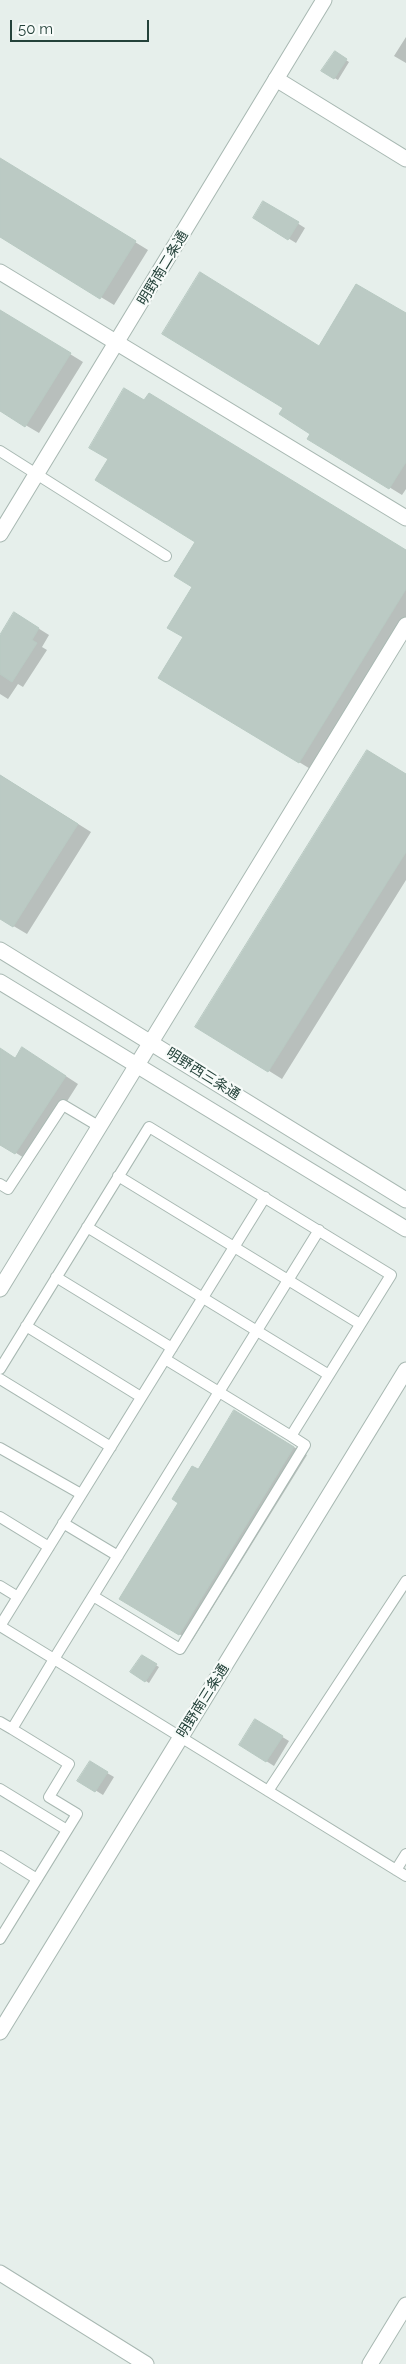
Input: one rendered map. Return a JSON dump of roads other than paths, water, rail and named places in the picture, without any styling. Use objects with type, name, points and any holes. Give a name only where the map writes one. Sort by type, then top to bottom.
[{"type":"street","name":"明野南二条通","points":[[0,534],[324,0]]},
{"type":"street","points":[[276,79],[406,159]]},
{"type":"street","points":[[0,272],[406,518]]},
{"type":"street","points":[[0,1289],[406,625]]},
{"type":"street","name":"明野西三条通","points":[[0,950],[406,1200]]},
{"type":"street","name":"明野西三条通","points":[[0,982],[406,1229]]},
{"type":"street","name":"明野南三条通","points":[[0,2032],[406,1370]]},
{"type":"street","points":[[0,2272],[146,2364]]},
{"type":"street","points":[[370,2364],[406,2305]]},
{"type":"lane","points":[[0,451],[38,473],[166,556]]},
{"type":"lane","points":[[0,1184],[8,1189],[63,1105],[100,1127]]},
{"type":"lane","points":[[0,1368],[149,1126],[391,1274],[290,1436]]},
{"type":"lane","points":[[118,1176],[360,1324]]},
{"type":"lane","points":[[265,1197],[0,1626],[406,1876]]},
{"type":"lane","points":[[87,1227],[329,1375]]},
{"type":"lane","points":[[12,1729],[319,1230]]},
{"type":"lane","points":[[56,1277],[172,1348]]},
{"type":"lane","points":[[26,1326],[142,1397]]},
{"type":"lane","points":[[93,1596],[180,1649],[305,1445],[164,1359]]},
{"type":"lane","points":[[0,1379],[111,1447]]},
{"type":"lane","points":[[0,1448],[82,1494]]},
{"type":"lane","points":[[0,1517],[49,1547]]},
{"type":"lane","points":[[63,1523],[118,1556]]},
{"type":"lane","points":[[268,1791],[406,1581]]},
{"type":"lane","points":[[0,1586],[18,1597]]},
{"type":"lane","points":[[0,1722],[69,1764],[48,1797],[77,1814],[37,1879],[3,1927],[0,1939]]},
{"type":"lane","points":[[0,1789],[67,1830]]},
{"type":"lane","points":[[396,1870],[406,1854]]},
{"type":"lane","points":[[0,1856],[37,1879]]}]
